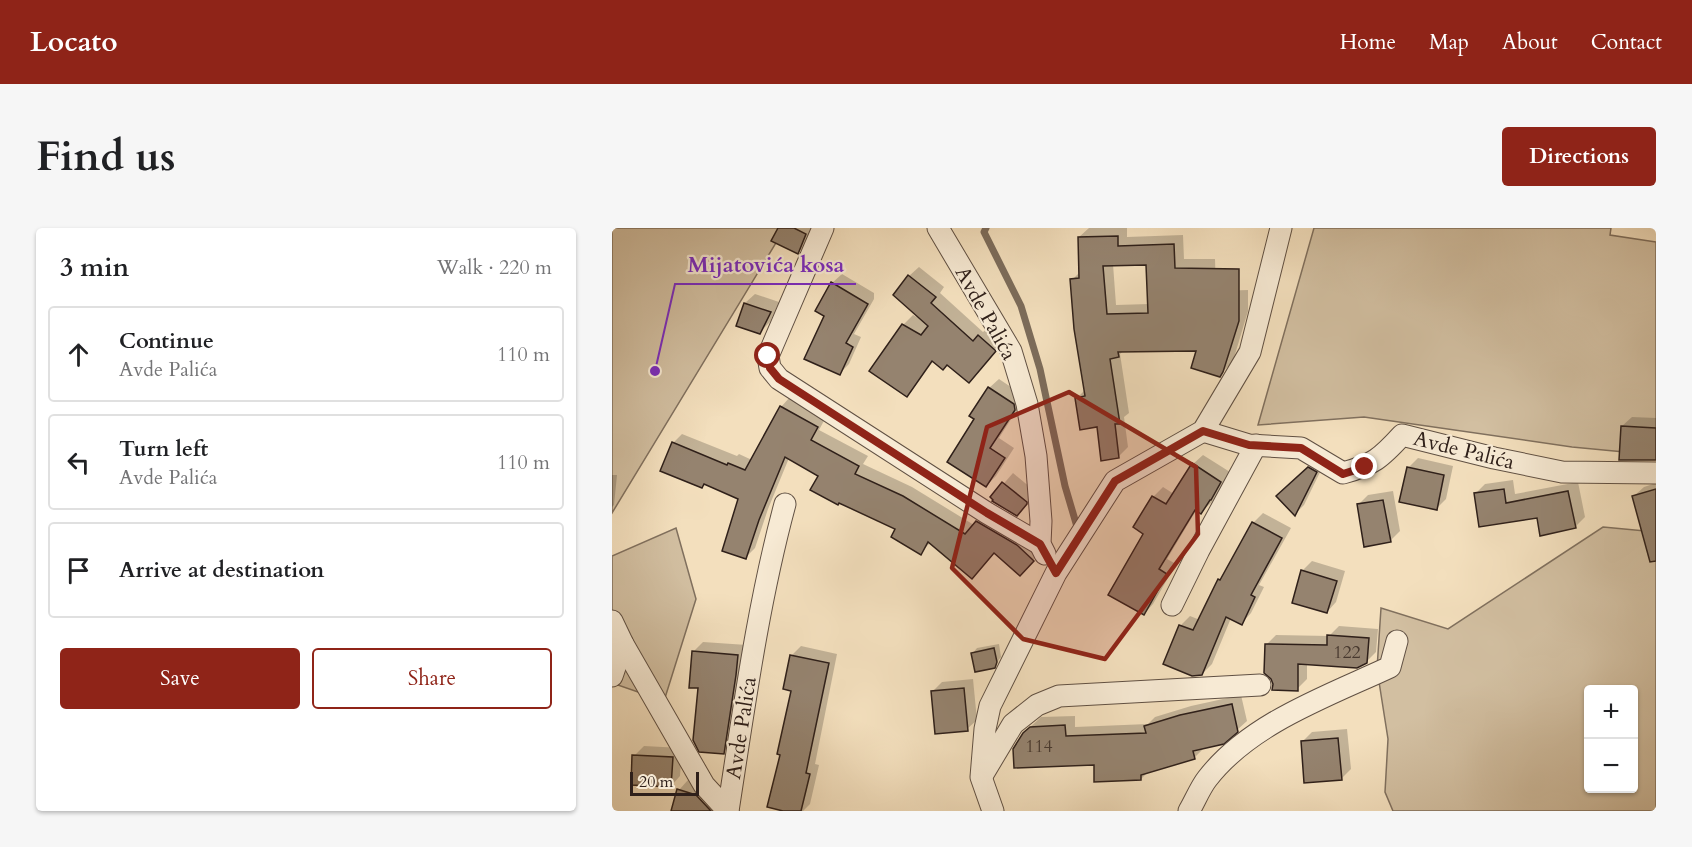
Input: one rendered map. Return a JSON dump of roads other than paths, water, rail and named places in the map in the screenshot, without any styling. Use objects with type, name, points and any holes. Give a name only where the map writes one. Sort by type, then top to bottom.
[{"type":"street","points":[[823,228],[768,356],[770,368],[779,379],[987,513],[1040,544]]},
{"type":"street","name":"Avde Palića","points":[[938,228],[1011,351],[1027,404],[1036,456],[1041,521],[1040,544],[1056,573]]},
{"type":"street","points":[[993,811],[981,777],[985,729],[990,706],[1056,573],[1115,481],[1203,431],[1250,352],[1281,228]]},
{"type":"street","name":"Avde Palića","points":[[1203,431],[1249,445],[1301,448],[1343,474],[1365,467],[1384,456],[1402,435],[1562,472],[1656,473]]},
{"type":"street","points":[[1172,605],[1256,445]]},
{"type":"street","name":"Avde Palića","points":[[728,811],[770,564],[785,504]]},
{"type":"street","name":"Avde Palića","points":[[612,621],[704,785],[728,811]]},
{"type":"street","points":[[1189,811],[1206,780],[1231,753],[1262,730],[1305,706],[1390,667],[1397,641]]},
{"type":"street","points":[[612,676],[623,644]]},
{"type":"street","points":[[981,777],[1014,724],[1037,705],[1059,696],[1260,685]]},
{"type":"waterway","points":[[986,228],[984,232],[1021,306],[1040,369],[1065,486],[1078,530]]},
{"type":"place","name":"Mijatovića kosa","points":[[655,371]]}]
